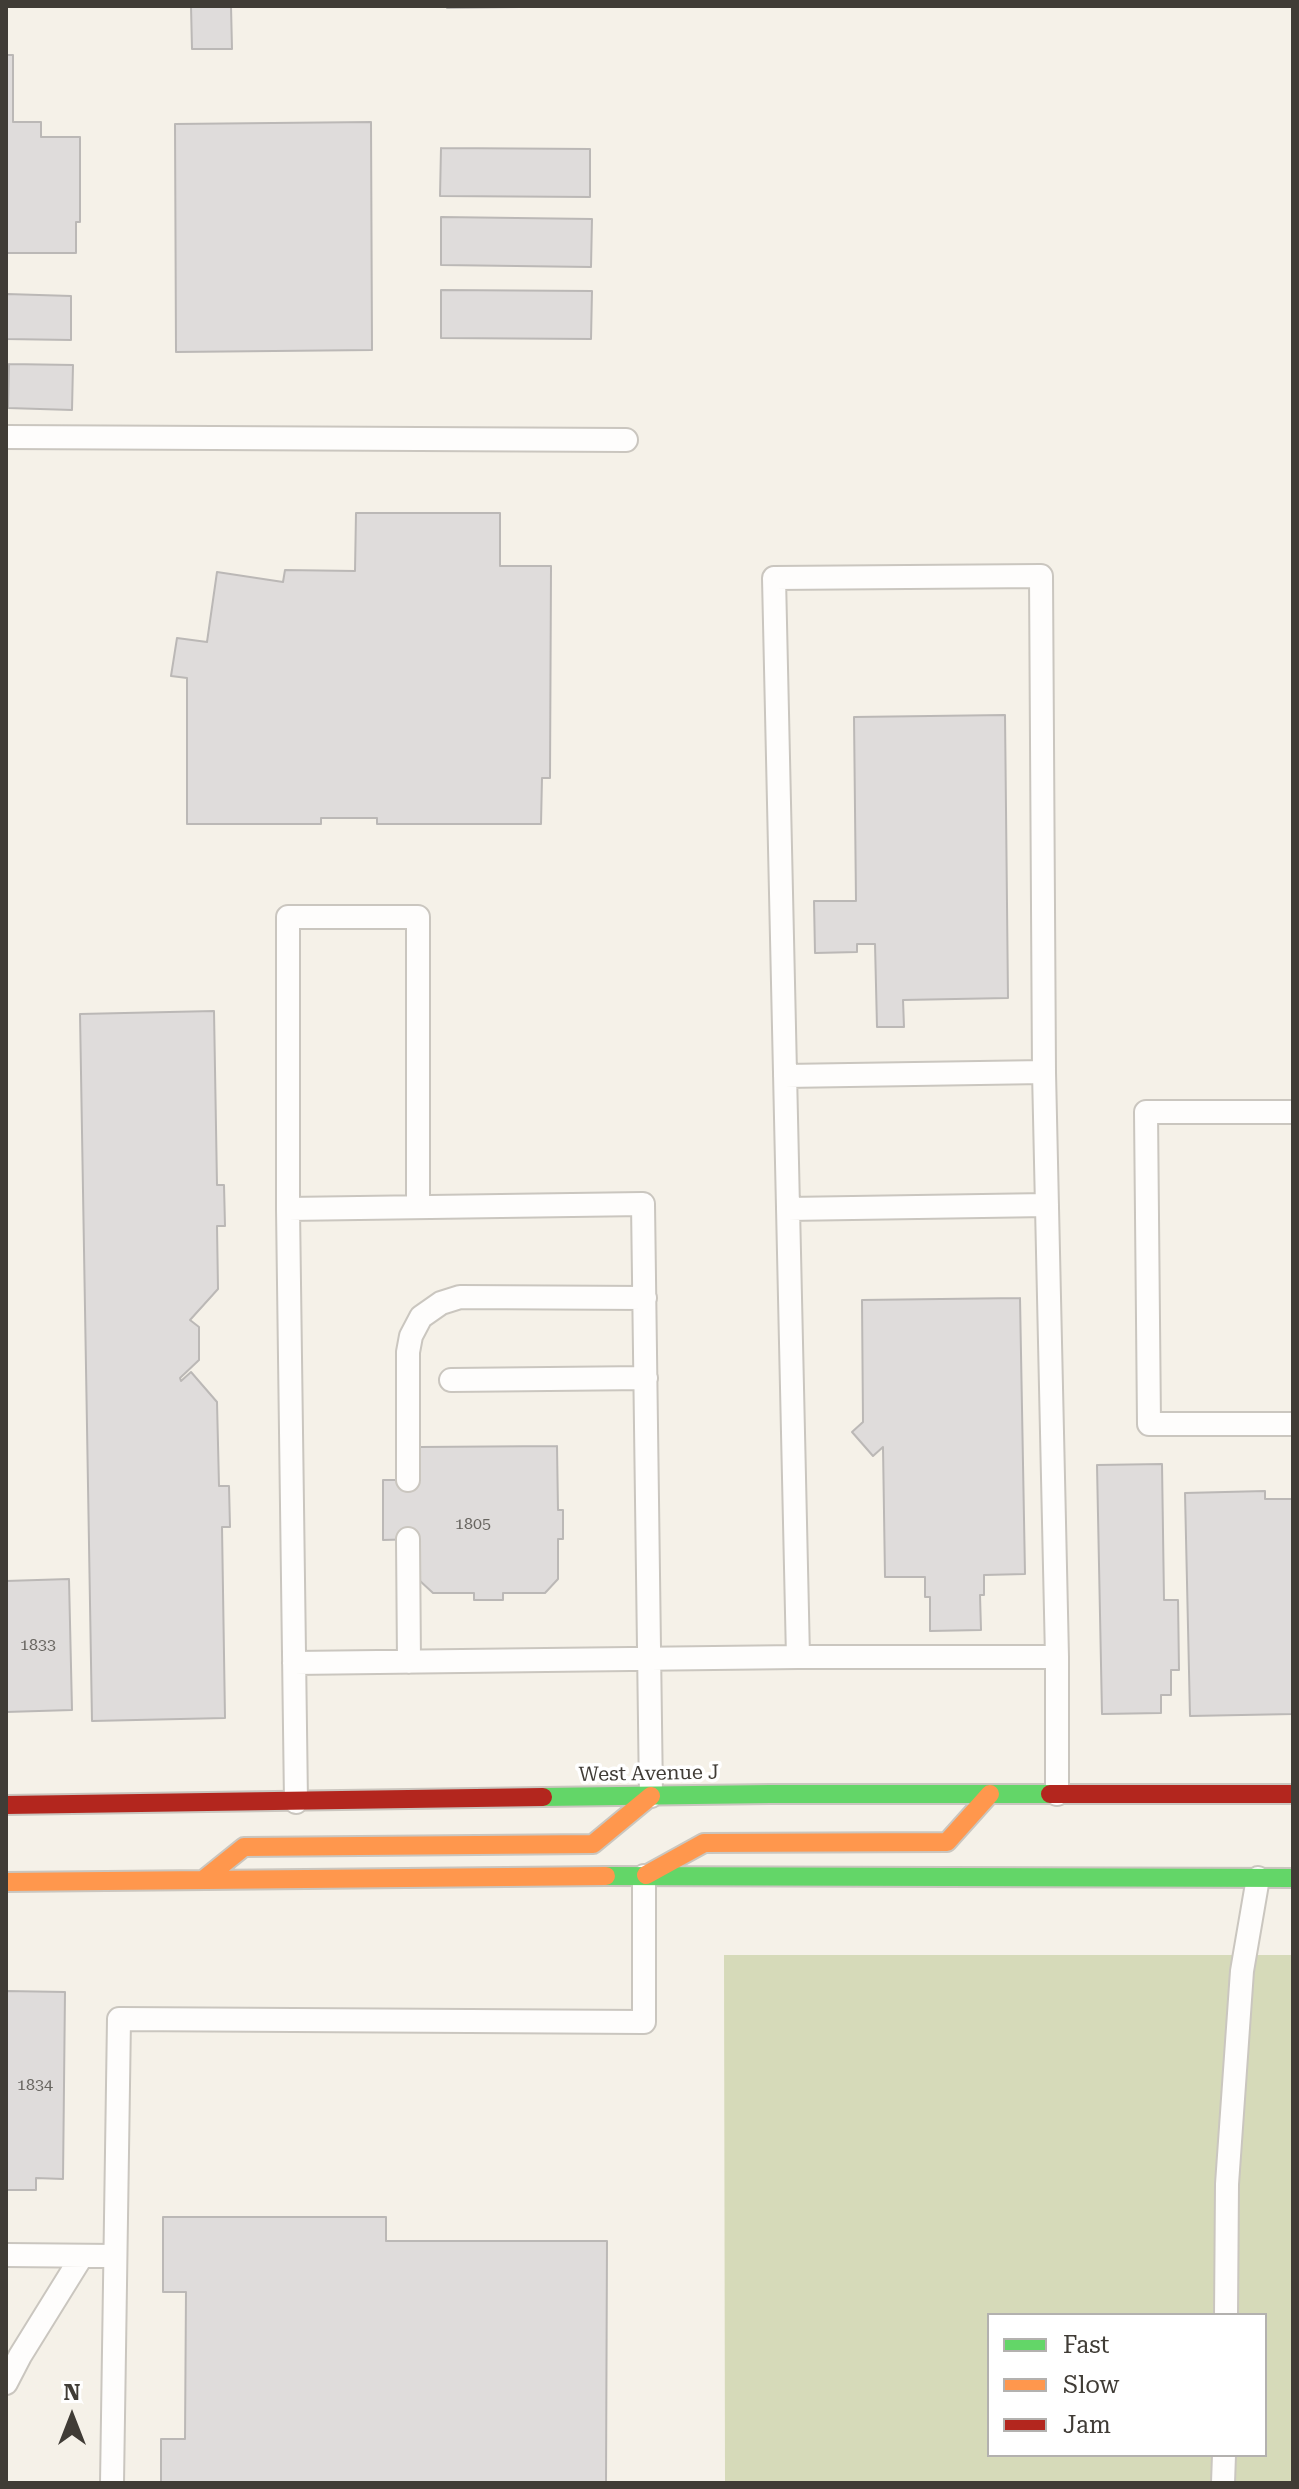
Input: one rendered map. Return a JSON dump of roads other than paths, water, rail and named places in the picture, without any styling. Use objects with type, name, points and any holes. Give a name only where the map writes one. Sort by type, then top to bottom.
[{"type":"main road","points":[[644,1876],[704,1843],[947,1842],[990,1794]]},
{"type":"main road","name":"West Avenue J","points":[[6,1805],[651,1796],[1293,1794]]},
{"type":"main road","points":[[203,1880],[244,1847],[593,1844],[651,1796]]},
{"type":"main road","points":[[6,1882],[644,1876],[1293,1878]]},
{"type":"lane","points":[[6,437],[626,440]]},
{"type":"lane","points":[[798,1657],[774,578],[1041,576],[1044,1072],[1057,1657],[1057,1794]]},
{"type":"lane","points":[[296,1802],[288,1209],[288,917],[418,917],[418,1207]]},
{"type":"lane","points":[[785,1076],[1044,1072]]},
{"type":"lane","points":[[1293,1112],[1146,1112],[1149,1424],[1293,1424]]},
{"type":"lane","points":[[288,1209],[643,1204],[651,1796]]},
{"type":"lane","points":[[788,1209],[1047,1205]]},
{"type":"lane","points":[[408,1480],[408,1352],[411,1336],[421,1317],[441,1303],[460,1297],[645,1298]]},
{"type":"lane","points":[[451,1380],[646,1378]]},
{"type":"lane","points":[[408,1539],[409,1662]]},
{"type":"lane","points":[[294,1663],[1057,1657]]},
{"type":"lane","points":[[112,2483],[119,2019],[644,2022],[644,1876]]},
{"type":"lane","points":[[1226,2313],[1227,2184],[1242,1971],[1258,1878]]},
{"type":"lane","points":[[6,2255],[115,2256]]},
{"type":"lane","points":[[6,2383],[82,2256]]},
{"type":"lane","points":[[1223,2483],[1224,2457]]}]
